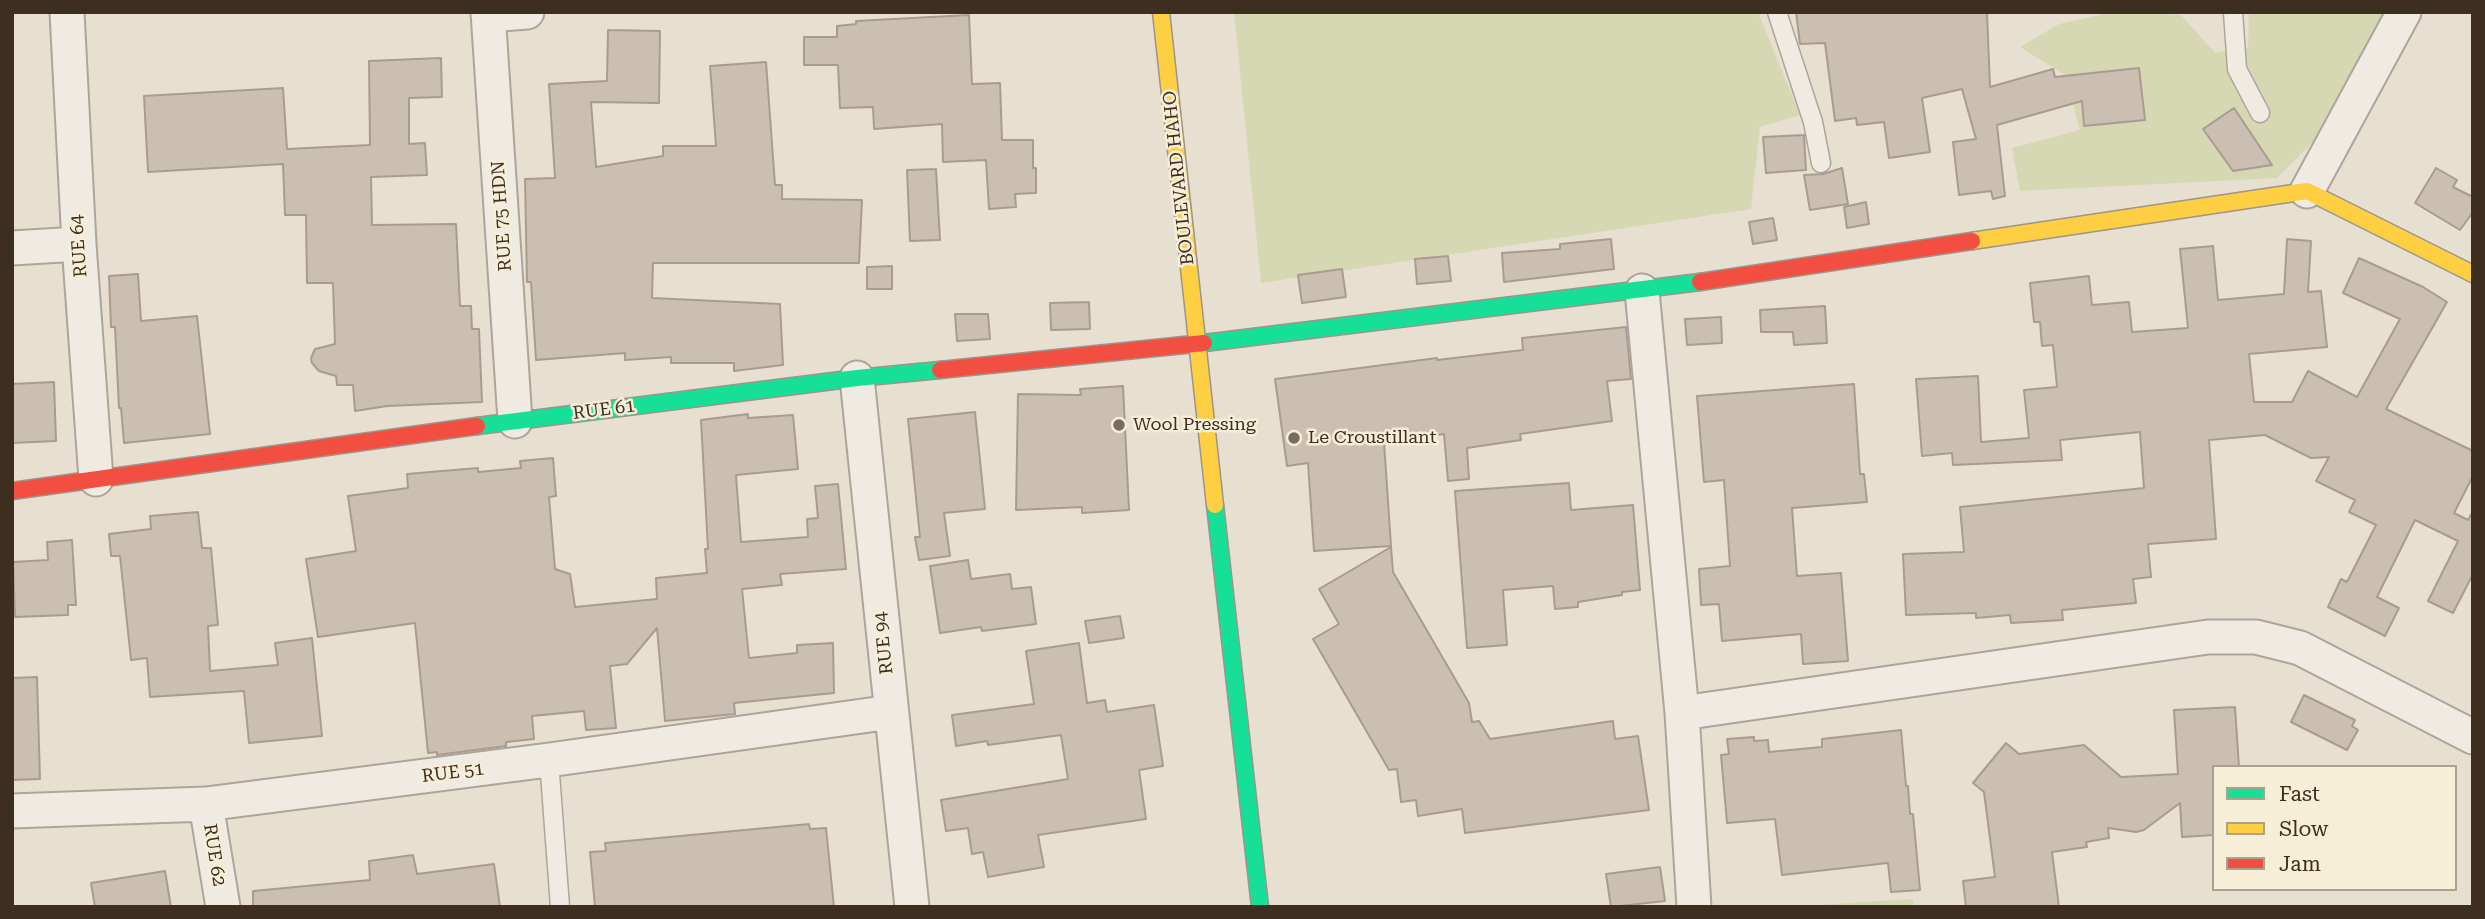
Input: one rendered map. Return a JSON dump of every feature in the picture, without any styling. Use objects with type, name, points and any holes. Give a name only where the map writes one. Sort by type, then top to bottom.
[{"type":"street","name":"RUE 64","points":[[67,12],[79,244],[96,479]]},
{"type":"street","points":[[488,13],[527,12]]},
{"type":"street","name":"BOULEVARD HAHO","points":[[1161,12],[1260,907]]},
{"type":"street","points":[[2404,12],[2306,191],[2473,275]]},
{"type":"street","name":"RUE 75 HDN","points":[[488,13],[515,421]]},
{"type":"street","name":"RUE 61","points":[[12,491],[515,421],[857,378],[1198,344],[1642,291],[2306,191]]},
{"type":"street","points":[[12,248],[79,244]]},
{"type":"street","points":[[1642,291],[1682,713],[1695,907]]},
{"type":"street","name":"RUE 94","points":[[857,378],[912,907]]},
{"type":"street","points":[[1682,713],[2208,637],[2256,636],[2300,648],[2471,732]]},
{"type":"street","name":"RUE 51","points":[[12,811],[206,804],[891,712]]},
{"type":"street","name":"RUE 62","points":[[206,804],[223,907]]},
{"type":"lane","points":[[1777,12],[1813,122],[1821,163]]},
{"type":"lane","points":[[2233,12],[2237,68],[2260,113]]},
{"type":"lane","points":[[549,760],[561,907]]},
{"type":"green space","points":[[1234,12],[1758,12],[1800,115],[1760,127],[1751,209],[1261,283]]},
{"type":"green space","points":[[2114,12],[2181,15],[2215,53],[2248,48],[2249,12],[2383,12],[2322,133],[2277,178],[2020,191],[2012,148],[2080,130],[2065,75],[2020,47],[2059,24]]},
{"type":"green space","points":[[1913,899],[1914,907],[1788,907]]},
{"type":"building","points":[[1796,12],[1987,12],[1990,87],[2053,69],[2055,77],[2139,68],[2145,120],[2084,126],[2082,101],[1997,125],[2005,196],[1993,199],[1991,191],[1959,195],[1953,142],[1976,139],[1962,89],[1922,98],[1930,152],[1889,158],[1884,122],[1857,125],[1856,118],[1835,121],[1825,43],[1800,44]]},
{"type":"building","points":[[969,15],[972,84],[1000,83],[1002,140],[1033,140],[1036,193],[1015,194],[1016,207],[989,209],[986,160],[943,162],[942,124],[874,129],[873,107],[840,108],[838,65],[804,65],[804,37],[837,37],[837,26],[856,24],[856,21]]},
{"type":"building","points":[[608,30],[660,31],[659,103],[591,102],[596,167],[663,156],[663,146],[716,146],[710,66],[766,62],[775,185],[782,185],[782,199],[862,200],[859,263],[653,263],[652,298],[780,304],[783,365],[734,371],[734,363],[671,363],[671,357],[625,360],[625,353],[536,360],[531,282],[527,282],[525,179],[555,178],[549,84],[607,81]]},
{"type":"building","points":[[441,58],[442,97],[409,98],[409,144],[425,143],[427,175],[371,177],[372,225],[456,224],[460,306],[471,306],[472,329],[479,329],[482,402],[387,406],[355,411],[353,385],[337,385],[336,376],[319,371],[312,363],[315,349],[335,344],[333,283],[307,283],[306,215],[285,215],[283,164],[148,172],[144,96],[283,88],[287,149],[370,145],[369,61]]},
{"type":"building","points":[[2234,108],[2272,165],[2233,171],[2203,129]]},
{"type":"building","points":[[1804,135],[1806,170],[1766,173],[1763,137]]},
{"type":"building","points":[[1842,168],[1848,204],[1810,210],[1804,175],[1823,174]]},
{"type":"building","points":[[2436,168],[2457,180],[2453,187],[2473,197],[2473,212],[2460,230],[2415,203]]},
{"type":"building","points":[[936,169],[940,240],[910,241],[907,170]]},
{"type":"building","points":[[1866,202],[1869,224],[1847,228],[1844,207]]},
{"type":"building","points":[[1773,218],[1777,240],[1753,244],[1749,222]]},
{"type":"building","points":[[1611,239],[1614,269],[1504,282],[1502,253],[1560,249],[1560,244]]},
{"type":"building","points":[[2287,239],[2311,241],[2308,292],[2321,291],[2327,347],[2249,354],[2254,402],[2292,402],[2308,371],[2357,397],[2400,319],[2343,293],[2359,258],[2423,287],[2447,302],[2386,409],[2473,451],[2473,476],[2454,513],[2468,520],[2473,511],[2473,574],[2453,613],[2428,601],[2458,541],[2415,520],[2377,597],[2399,608],[2385,636],[2328,607],[2341,579],[2347,582],[2376,525],[2349,512],[2355,500],[2316,481],[2329,457],[2311,458],[2265,435],[2209,440],[2216,539],[2148,544],[2151,577],[2133,579],[2136,603],[2062,610],[2063,620],[2011,623],[2010,615],[1976,618],[1976,613],[1906,615],[1903,554],[1964,552],[1960,507],[2144,488],[2140,432],[2060,440],[2062,460],[1953,465],[1952,453],[1922,456],[1916,379],[1978,376],[1981,442],[2029,438],[2024,390],[2057,387],[2053,345],[2042,346],[2040,322],[2034,322],[2030,283],[2089,276],[2092,305],[2129,302],[2132,332],[2188,328],[2180,249],[2213,246],[2218,300],[2284,294]]},
{"type":"building","points":[[1448,256],[1451,281],[1417,284],[1415,259]]},
{"type":"building","points":[[892,266],[892,289],[867,289],[867,267]]},
{"type":"building","points":[[1342,269],[1346,297],[1302,303],[1298,275]]},
{"type":"building","points":[[138,274],[141,321],[197,316],[210,434],[124,443],[119,408],[115,327],[111,327],[109,276]]},
{"type":"building","points":[[1089,302],[1090,329],[1051,330],[1050,303]]},
{"type":"building","points":[[1825,306],[1827,343],[1794,345],[1793,332],[1761,332],[1760,310]]},
{"type":"building","points":[[955,314],[988,314],[990,339],[957,341]]},
{"type":"building","points":[[1721,317],[1722,343],[1687,345],[1685,319]]},
{"type":"building","points":[[1626,327],[1631,379],[1607,381],[1612,421],[1520,434],[1521,440],[1467,448],[1469,479],[1448,481],[1444,434],[1384,442],[1391,546],[1314,551],[1308,463],[1287,466],[1275,379],[1523,350],[1522,338]]},
{"type":"building","points":[[54,382],[56,441],[12,443],[12,384]]},
{"type":"building","points":[[1854,384],[1860,474],[1864,474],[1867,502],[1792,508],[1797,576],[1841,573],[1848,661],[1803,664],[1801,634],[1722,641],[1719,604],[1701,605],[1699,569],[1730,566],[1724,480],[1704,482],[1697,396]]},
{"type":"building","points":[[1123,386],[1129,510],[1082,513],[1082,507],[1016,510],[1018,394],[1081,395],[1080,389]]},
{"type":"building","points":[[975,412],[985,509],[944,513],[950,556],[919,560],[915,537],[920,537],[908,419]]},
{"type":"building","points":[[748,414],[748,418],[793,415],[798,469],[736,475],[741,542],[808,537],[807,519],[818,518],[815,486],[838,484],[846,569],[780,574],[782,585],[742,589],[749,658],[797,653],[797,645],[833,643],[834,693],[734,703],[735,714],[665,721],[657,628],[627,664],[610,666],[616,728],[586,730],[584,711],[532,716],[534,739],[506,742],[506,746],[437,755],[437,752],[428,753],[415,623],[318,637],[306,559],[356,551],[348,496],[408,488],[407,474],[478,468],[478,472],[521,468],[520,461],[553,458],[556,496],[549,497],[555,569],[570,574],[575,607],[657,599],[656,578],[707,573],[701,420]]},
{"type":"building","points":[[1569,483],[1571,510],[1633,505],[1640,590],[1578,602],[1578,607],[1555,609],[1553,586],[1503,590],[1507,645],[1467,648],[1455,491]]},
{"type":"building","points":[[198,512],[202,548],[211,548],[218,625],[208,626],[210,671],[278,665],[275,643],[312,638],[322,736],[249,743],[244,691],[150,697],[147,658],[131,660],[120,556],[111,556],[109,534],[151,529],[150,516]]},
{"type":"building","points":[[72,540],[76,605],[68,605],[68,615],[15,617],[13,562],[48,560],[47,542]]},
{"type":"building","points":[[1391,547],[1393,572],[1469,703],[1472,722],[1479,721],[1490,739],[1613,721],[1615,739],[1638,736],[1649,810],[1465,833],[1462,809],[1418,816],[1416,800],[1401,802],[1397,769],[1389,770],[1313,639],[1339,624],[1319,589]]},
{"type":"building","points":[[968,560],[971,579],[1010,574],[1012,589],[1031,587],[1036,624],[982,631],[981,627],[940,633],[930,566]]},
{"type":"building","points":[[1120,616],[1124,638],[1089,643],[1085,621]]},
{"type":"building","points":[[1079,643],[1087,703],[1105,700],[1107,712],[1154,705],[1163,766],[1139,770],[1146,819],[1038,835],[1044,867],[988,877],[983,852],[972,854],[968,828],[946,831],[941,800],[1068,779],[1061,735],[988,745],[987,741],[956,746],[952,715],[1034,704],[1026,651]]},
{"type":"building","points":[[37,677],[40,779],[12,780],[12,678]]},
{"type":"building","points":[[2304,695],[2355,720],[2352,726],[2358,730],[2347,750],[2291,722]]},
{"type":"building","points":[[2235,707],[2239,765],[2212,765],[2212,835],[2182,837],[2180,803],[2144,830],[2136,832],[2108,828],[2109,838],[2086,842],[2087,847],[2052,852],[2059,907],[1966,907],[1963,881],[1995,877],[1984,792],[1973,783],[2006,743],[2019,754],[2084,745],[2121,777],[2178,774],[2174,710]]},
{"type":"building","points":[[1901,730],[1920,890],[1891,892],[1888,863],[1782,875],[1775,819],[1727,823],[1721,755],[1729,754],[1727,739],[1754,737],[1754,741],[1768,740],[1769,752],[1822,747],[1822,739]]},
{"type":"building","points":[[809,824],[810,829],[826,828],[834,907],[595,907],[590,852],[606,851],[605,843]]},
{"type":"building","points":[[413,855],[417,874],[494,864],[500,907],[253,907],[253,891],[370,880],[369,861]]},
{"type":"building","points":[[1660,867],[1665,901],[1611,907],[1606,874]]},
{"type":"building","points":[[165,871],[171,907],[95,907],[91,883]]},
{"type":"traffic: fast","points":[[1204,343],[1700,282]]},
{"type":"traffic: fast","points":[[477,426],[940,370]]},
{"type":"traffic: fast","points":[[1215,505],[1260,907]]},
{"type":"traffic: slow","points":[[1161,12],[1215,505]]},
{"type":"traffic: slow","points":[[1972,241],[2307,191],[2473,274]]},
{"type":"traffic: jam","points":[[1700,282],[1972,241]]},
{"type":"traffic: jam","points":[[940,370],[1204,343]]},
{"type":"traffic: jam","points":[[12,491],[477,426]]},
{"type":"place","name":"Wool Pressing","points":[[1119,425]]},
{"type":"place","name":"Le Croustillant","points":[[1294,438]]}]
